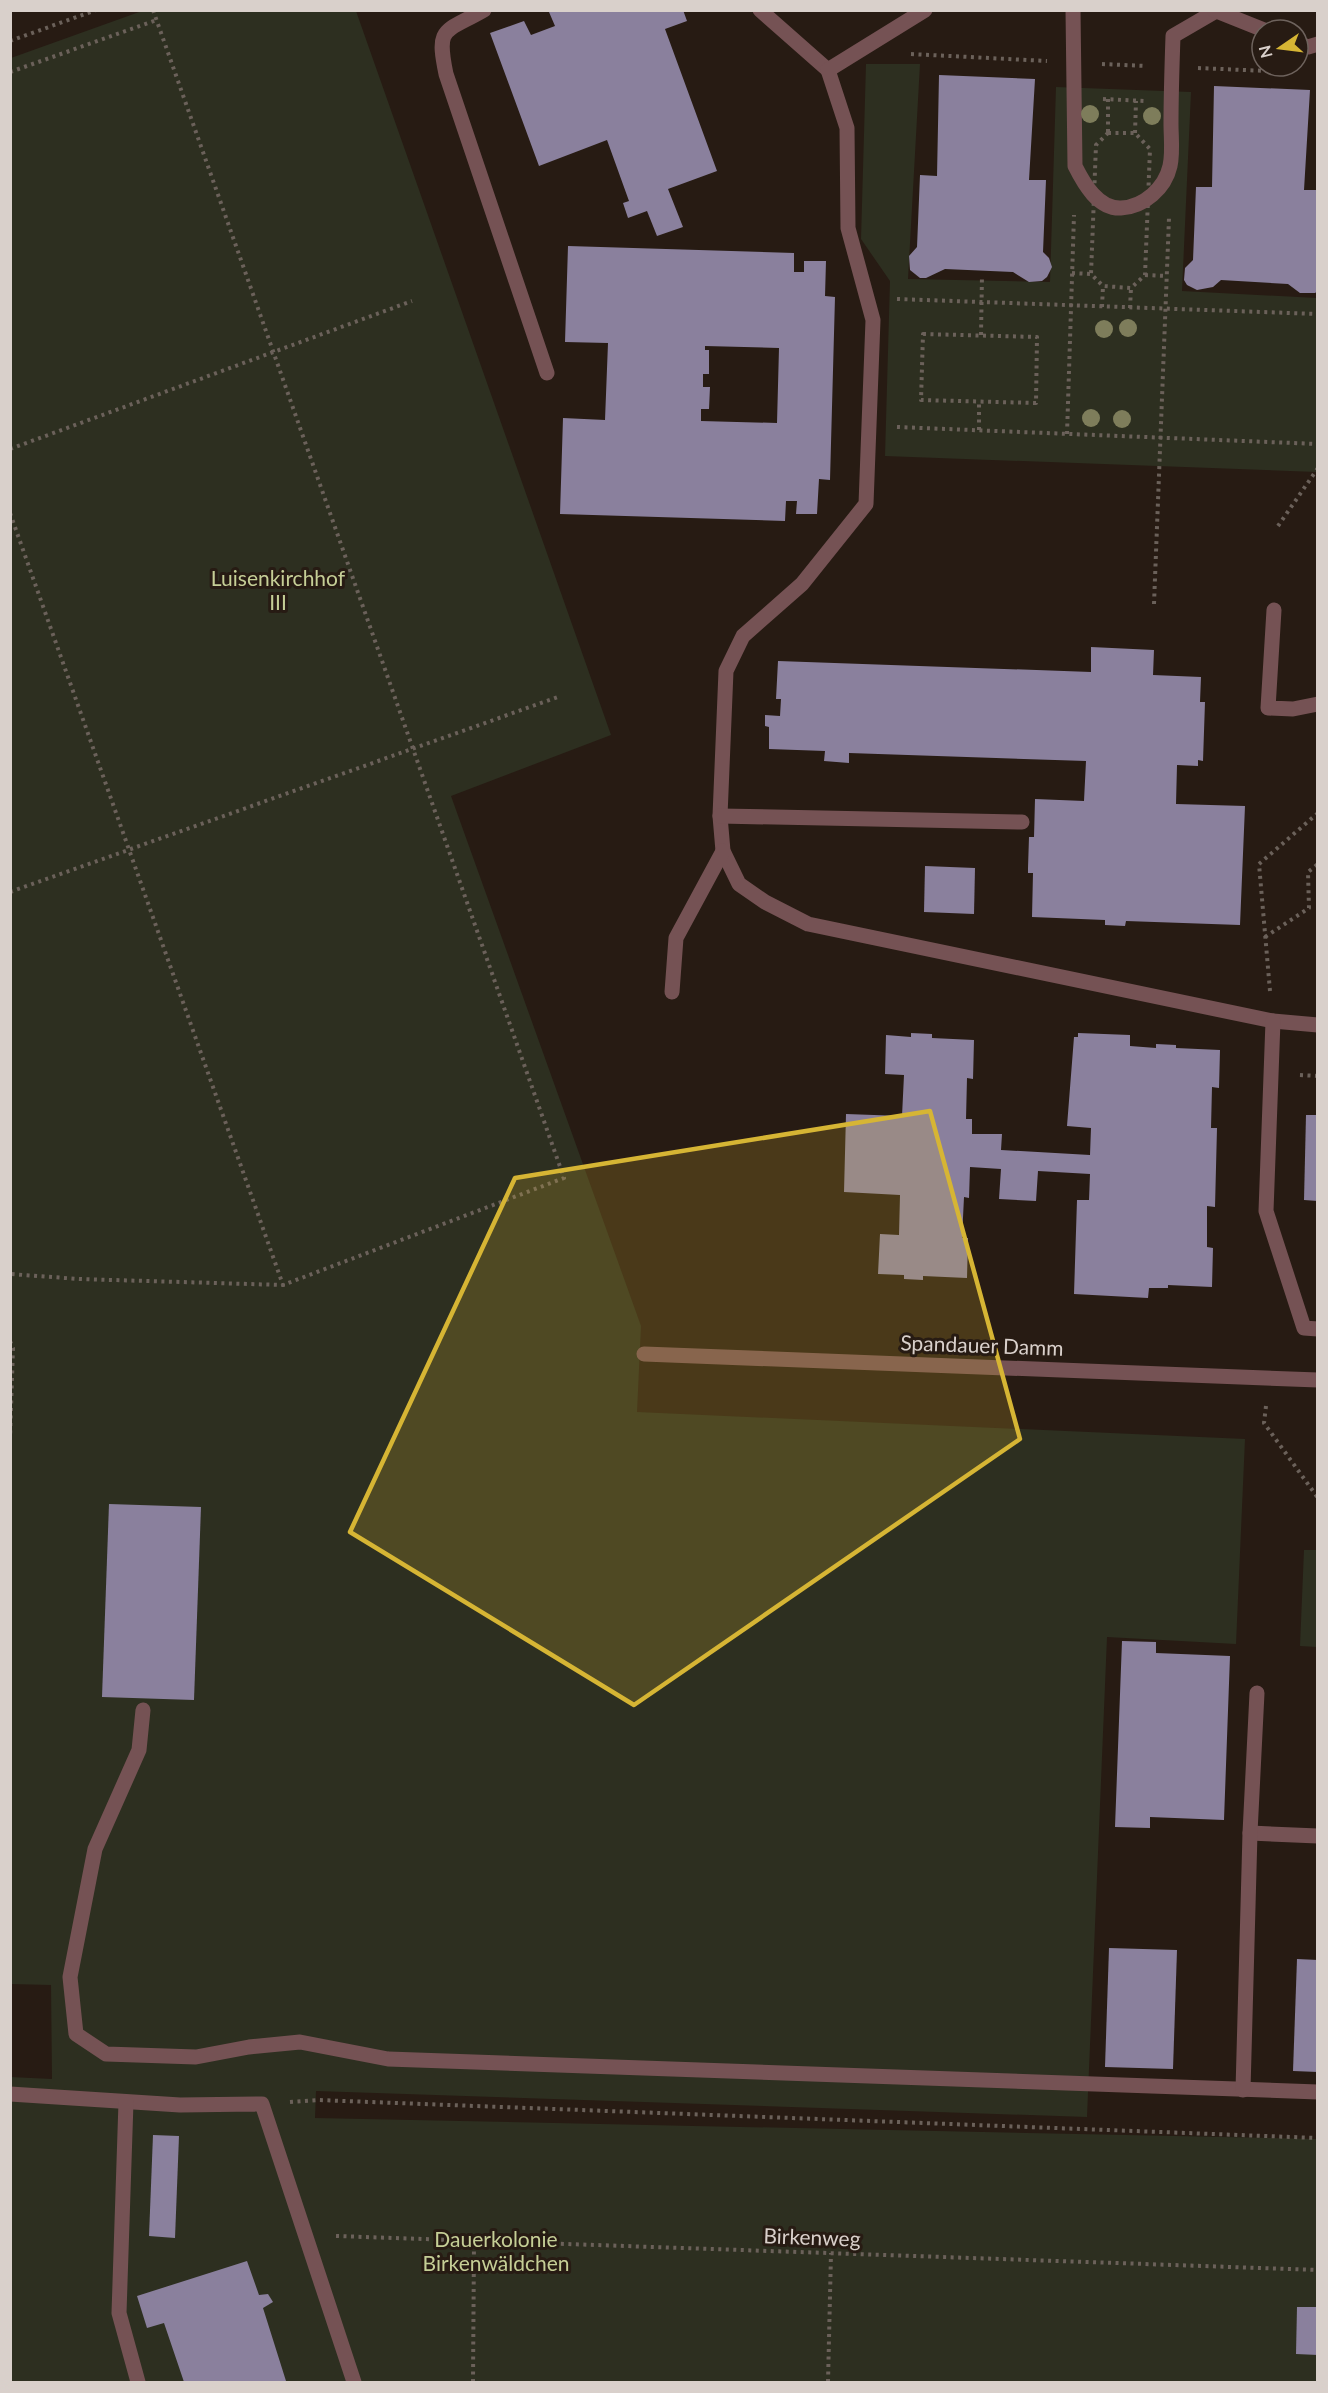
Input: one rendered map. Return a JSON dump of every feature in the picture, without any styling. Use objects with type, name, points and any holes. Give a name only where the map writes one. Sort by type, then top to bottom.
[{"type":"street","points":[[484,10],[445,33],[440,44],[450,85],[547,373]]},
{"type":"street","points":[[760,10],[828,70],[847,128],[848,228],[873,320],[866,504],[802,584],[743,636],[726,671],[720,816],[723,851],[740,884],[765,902],[808,924],[1273,1022],[1317,1025]]},
{"type":"street","points":[[828,70],[925,10]]},
{"type":"street","points":[[1073,10],[1075,166],[1084,184],[1096,197],[1105,204],[1119,208],[1136,205],[1162,186],[1170,166],[1173,36],[1215,11],[1250,25]]},
{"type":"street","points":[[1274,610],[1268,708],[1293,709],[1317,704]]},
{"type":"street","points":[[720,816],[1022,822]]},
{"type":"street","points":[[672,992],[676,938],[723,851]]},
{"type":"street","points":[[1273,1022],[1266,1211],[1311,1329]]},
{"type":"street","name":"Spandauer Damm","points":[[644,1353],[1317,1380]]},
{"type":"street","points":[[1244,2090],[1250,1833],[1257,1693]]},
{"type":"street","points":[[143,1710],[139,1750],[95,1849],[70,1977],[76,2034],[106,2054],[196,2057],[249,2047],[300,2042],[388,2059],[1317,2092]]},
{"type":"street","points":[[1250,1833],[1317,1836]]},
{"type":"street","points":[[10,2094],[126,2102],[262,2104],[354,2382]]},
{"type":"street","points":[[126,2102],[119,2313],[138,2382]]},
{"type":"path","points":[[10,41],[96,10]]},
{"type":"path","points":[[10,1274],[79,1280],[283,1285],[564,1178],[415,747],[153,10]]},
{"type":"path","points":[[10,72],[157,21]]},
{"type":"path","points":[[1074,98],[1171,102]]},
{"type":"path","points":[[1108,99],[1108,133]]},
{"type":"path","points":[[1135,133],[1136,101]]},
{"type":"path","points":[[1067,434],[1075,211]]},
{"type":"path","points":[[1154,604],[1169,214]]},
{"type":"path","points":[[1072,273],[1091,274]]},
{"type":"path","points":[[981,335],[982,275]]},
{"type":"path","points":[[1145,275],[1167,276]]},
{"type":"path","points":[[1102,307],[1103,286]]},
{"type":"path","points":[[1130,308],[1131,288]]},
{"type":"path","points":[[866,298],[1317,314]]},
{"type":"path","points":[[10,448],[412,301]]},
{"type":"path","points":[[923,334],[981,335],[1037,337],[1036,403],[921,400],[923,334]]},
{"type":"path","points":[[979,401],[979,430]]},
{"type":"path","points":[[869,426],[1317,444]]},
{"type":"path","points":[[1278,526],[1317,468]]},
{"type":"path","points":[[10,513],[283,1285]]},
{"type":"path","points":[[10,892],[558,697]]},
{"type":"path","points":[[1273,1022],[1259,864],[1317,813]]},
{"type":"path","points":[[1265,937],[1309,908],[1308,872],[1317,864]]},
{"type":"path","points":[[10,1341],[13,1348],[10,1439]]},
{"type":"path","points":[[1269,1379],[1264,1423],[1317,1498]]},
{"type":"path","points":[[262,2104],[318,2100],[1317,2138]]},
{"type":"path","name":"Birkenweg","points":[[306,2234],[474,2242],[1317,2270]]},
{"type":"path","points":[[473,2382],[474,2242]]},
{"type":"path","points":[[828,2382],[831,2253]]},
{"type":"highlighted area","points":[[930,1111],[1020,1439],[634,1705],[350,1532],[515,1178]]},
{"type":"green space","points":[[142,11],[356,11],[611,735],[451,796],[641,1326],[637,1412],[1245,1439],[1236,1644],[1107,1637],[1087,2117],[316,2091],[315,2118],[1317,2139],[1317,2382],[11,2382],[10,2077],[52,2079],[51,1985],[10,1984],[11,58]]},
{"type":"green space","points":[[866,64],[920,64],[908,279],[1050,282],[1056,87],[1191,92],[1182,291],[1317,298],[1317,472],[885,456],[890,281],[861,239]]},
{"type":"green space","points":[[1304,1550],[1317,1550],[1317,1647],[1300,1646]]},
{"type":"building","points":[[552,10],[683,10],[687,21],[665,29],[717,171],[668,189],[683,227],[657,236],[647,211],[628,218],[623,203],[629,201],[607,140],[539,166],[490,33],[524,21],[531,35],[555,26],[549,12]]},
{"type":"building","points":[[939,75],[1035,79],[1029,180],[1046,180],[1043,252],[1049,258],[1052,267],[1042,281],[1029,282],[1013,272],[945,269],[926,278],[920,278],[910,270],[909,256],[917,247],[920,175],[937,176]]},
{"type":"building","points":[[1214,86],[1310,90],[1304,190],[1318,190],[1318,291],[1315,293],[1300,293],[1288,284],[1221,280],[1213,287],[1197,290],[1187,285],[1184,280],[1185,268],[1193,260],[1196,187],[1212,187]]},
{"type":"building","points":[[568,246],[794,253],[794,272],[804,272],[804,261],[826,261],[825,296],[835,297],[830,480],[819,479],[817,514],[796,514],[797,501],[786,501],[785,521],[560,514],[563,418],[605,420],[608,343],[565,342]],"holes":[[[705,346],[779,348],[777,423],[701,421],[701,409],[709,409],[710,387],[703,387],[703,374],[709,374],[709,350],[705,350]]]},
{"type":"building","points":[[1091,647],[1154,650],[1153,675],[1201,677],[1200,702],[1205,702],[1203,761],[1198,760],[1198,766],[1177,765],[1176,804],[1245,806],[1240,925],[1126,921],[1125,926],[1105,925],[1105,920],[1032,917],[1033,873],[1028,873],[1028,868],[1029,837],[1034,837],[1035,799],[1084,801],[1086,761],[849,753],[849,763],[824,761],[825,751],[769,749],[769,727],[765,726],[765,715],[780,716],[781,699],[776,699],[778,661],[1091,672]]},
{"type":"building","points":[[925,866],[975,868],[974,914],[924,912]]},
{"type":"building","points":[[911,1033],[932,1034],[932,1038],[974,1040],[973,1079],[967,1078],[966,1119],[972,1119],[972,1134],[1002,1134],[1001,1150],[1090,1155],[1091,1128],[1067,1126],[1074,1037],[1078,1037],[1078,1033],[1130,1035],[1130,1046],[1156,1048],[1156,1044],[1176,1045],[1176,1048],[1220,1050],[1219,1088],[1212,1087],[1211,1128],[1217,1128],[1215,1207],[1207,1206],[1207,1247],[1213,1248],[1212,1287],[1168,1285],[1168,1288],[1149,1288],[1148,1298],[1074,1294],[1077,1200],[1089,1200],[1090,1174],[1038,1171],[1036,1201],[999,1199],[1001,1169],[970,1167],[969,1198],[964,1197],[962,1238],[968,1238],[967,1278],[923,1276],[923,1280],[904,1279],[904,1275],[878,1274],[880,1234],[899,1235],[900,1195],[844,1192],[846,1114],[902,1116],[904,1075],[885,1074],[886,1035],[911,1037]]},
{"type":"building","points":[[1306,1115],[1318,1115],[1318,1201],[1304,1200]]},
{"type":"building","points":[[109,1504],[201,1507],[194,1700],[102,1697]]},
{"type":"building","points":[[1122,1641],[1156,1642],[1156,1653],[1230,1656],[1224,1820],[1150,1817],[1150,1828],[1115,1827]]},
{"type":"building","points":[[1109,1948],[1177,1950],[1173,2069],[1105,2067]]},
{"type":"building","points":[[1297,1959],[1318,1960],[1318,2072],[1293,2071]]},
{"type":"building","points":[[153,2135],[179,2136],[175,2238],[149,2236]]},
{"type":"building","points":[[247,2261],[259,2295],[268,2294],[273,2302],[263,2308],[286,2381],[184,2382],[164,2323],[147,2328],[137,2296]]},
{"type":"building","points":[[1297,2307],[1318,2307],[1318,2355],[1296,2354]]},
{"type":"park label","name":"Luisenkirchhof III","points":[[278,591]]},
{"type":"park label","name":"Dauerkolonie Birkenwäldchen","points":[[496,2252]]}]
